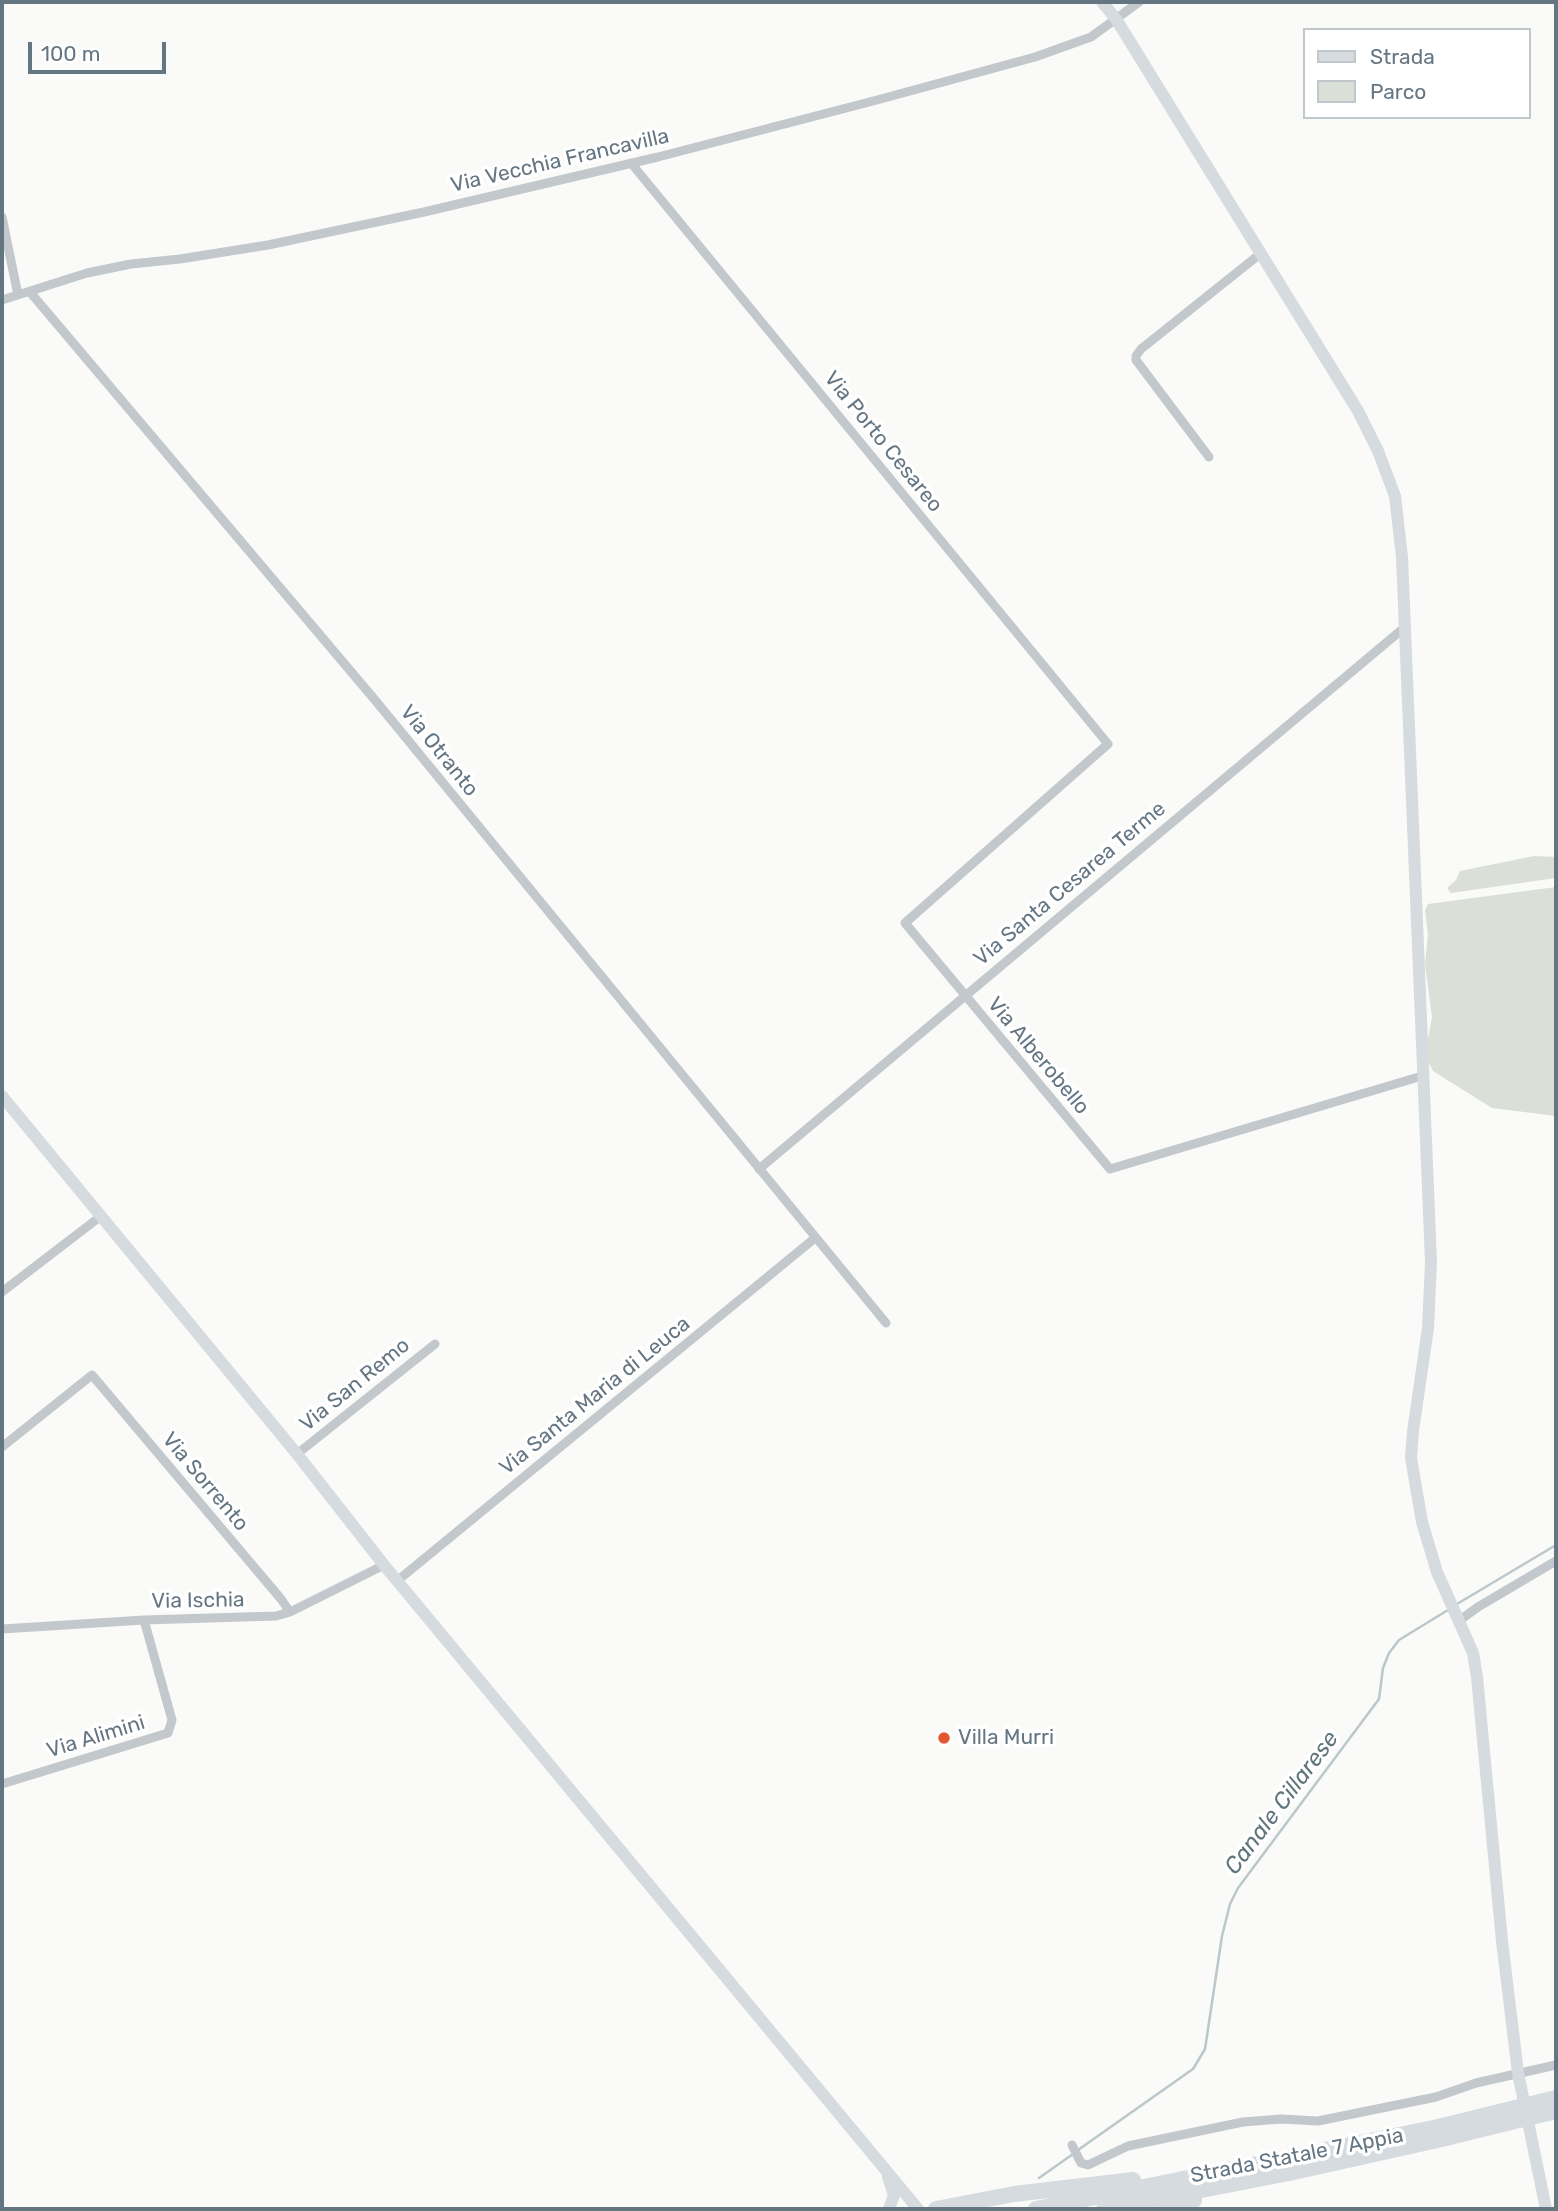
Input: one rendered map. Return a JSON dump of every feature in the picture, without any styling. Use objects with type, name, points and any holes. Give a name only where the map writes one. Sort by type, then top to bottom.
[{"type":"highway","name":"Strada Statale 7 Appia","points":[[1104,2209],[1294,2172],[1440,2133],[1556,2098]]},
{"type":"highway","name":"Strada Statale 7 Appia","points":[[1036,2209],[1277,2159],[1556,2111]]},
{"type":"highway","points":[[936,2209],[1014,2193],[1161,2177],[1277,2159]]},
{"type":"highway","points":[[1166,2209],[1294,2172]]},
{"type":"street","points":[[1102,2],[1116,19],[1358,411],[1378,451],[1395,496],[1405,627],[1431,1297],[1411,1458],[1422,1522],[1447,1596],[1473,1653],[1500,1927],[1518,2073],[1546,2209]]},
{"type":"street","name":"Via Vecchia Francavilla","points":[[2,300],[87,273],[131,264],[268,245],[348,229],[631,163],[1035,57],[1091,37],[1139,2]]},
{"type":"street","name":"Via Porto Cesareo","points":[[631,163],[1108,744]]},
{"type":"street","points":[[2,217],[18,295]]},
{"type":"street","points":[[1209,457],[1136,360],[1136,356],[1141,349],[1260,254]]},
{"type":"street","name":"Via Otranto","points":[[30,292],[375,700],[886,1323]]},
{"type":"street","name":"Via Santa Cesarea Terme","points":[[758,1169],[1405,627]]},
{"type":"street","name":"Via Alberobello","points":[[1108,744],[905,923],[1110,1169],[1422,1076]]},
{"type":"street","points":[[2,1096],[297,1454],[383,1565],[918,2209]]},
{"type":"street","points":[[2,1292],[101,1216]]},
{"type":"street","name":"Via Santa Maria di Leuca","points":[[397,1581],[815,1238]]},
{"type":"street","name":"Via San Remo","points":[[297,1454],[435,1344]]},
{"type":"street","name":"Via Sorrento","points":[[2,1447],[92,1375],[290,1612]]},
{"type":"street","points":[[1460,1620],[1556,1561]]},
{"type":"street","name":"Via Ischia","points":[[2,1629],[144,1620],[276,1616],[290,1612],[383,1565]]},
{"type":"street","name":"Via Alimini","points":[[2,1784],[168,1734],[172,1720],[144,1620]]},
{"type":"street","points":[[1072,2145],[1080,2163],[1088,2165],[1128,2146],[1243,2122],[1281,2119],[1318,2121],[1436,2097],[1476,2083],[1556,2065]]},
{"type":"street","points":[[885,2170],[894,2195],[889,2209]]},
{"type":"green space","points":[[1534,856],[1556,857],[1556,878],[1451,893],[1447,888],[1456,880],[1460,871]]},
{"type":"green space","points":[[1556,887],[1556,1116],[1492,1108],[1433,1071],[1425,1056],[1432,1017],[1425,964],[1428,935],[1425,910],[1428,904]]},
{"type":"waterway","name":"Canale Cillarese","points":[[1457,1604],[1556,1545]]},
{"type":"waterway","name":"Canale Cillarese","points":[[1078,2150],[1193,2069],[1205,2049],[1222,1936],[1230,1904],[1238,1888],[1379,1699],[1383,1668],[1389,1653],[1399,1640],[1448,1610]]},
{"type":"waterway","name":"Canale Cillarese","points":[[1039,2178],[1073,2154]]},
{"type":"place","name":"Villa Murri","points":[[944,1738]]}]
